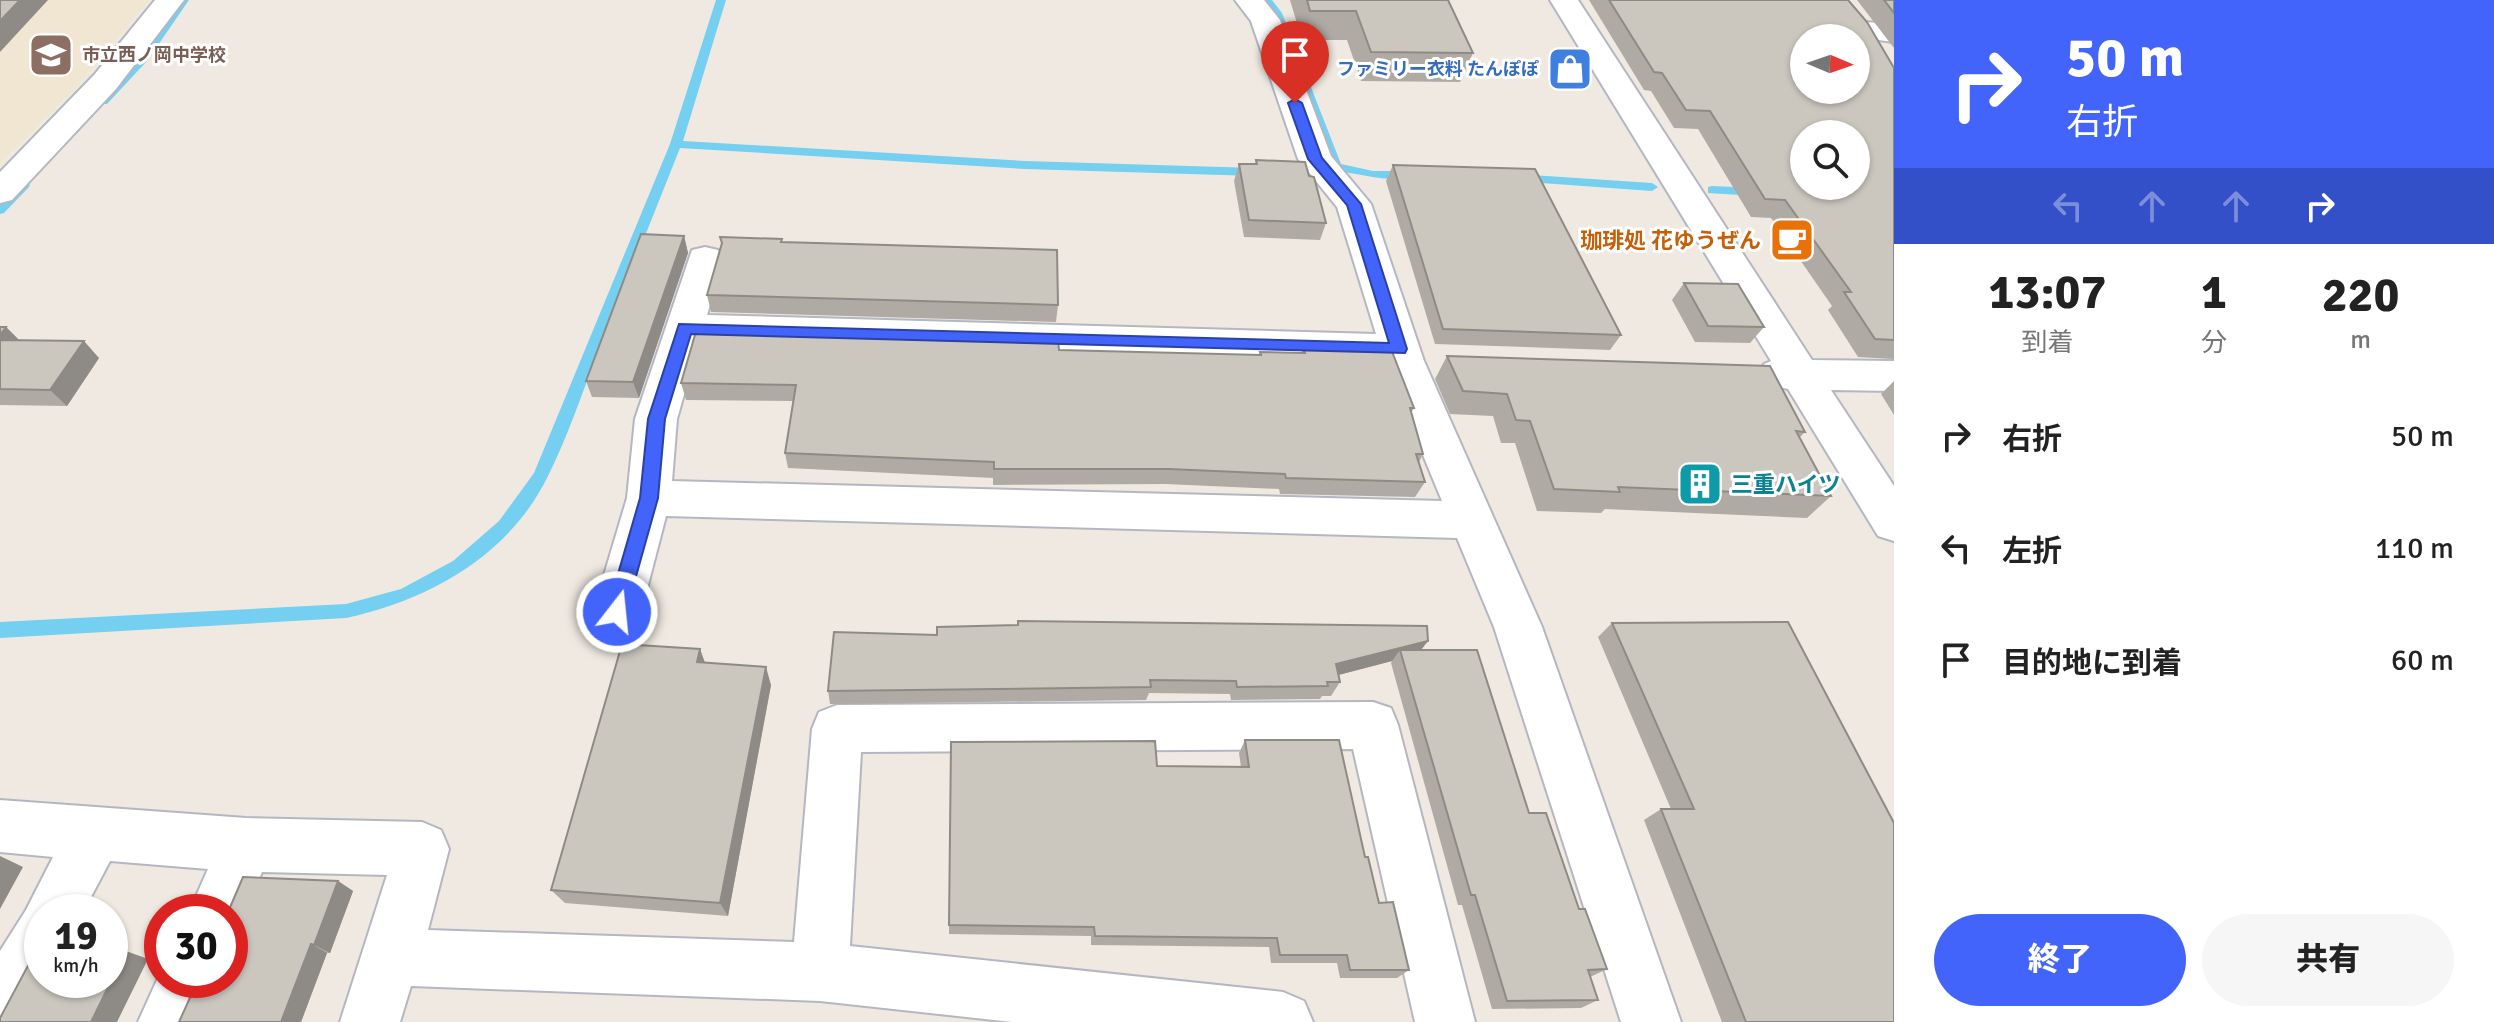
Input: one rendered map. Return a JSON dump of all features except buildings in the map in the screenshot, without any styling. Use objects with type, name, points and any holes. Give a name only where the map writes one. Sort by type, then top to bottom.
[{"type":"street","points":[[0,192],[105,82],[170,0]]},
{"type":"street","points":[[1249,0],[1265,20],[1315,159],[1354,204],[1402,355],[1518,627],[1651,1022]]},
{"type":"street","points":[[1564,0],[1894,523]]},
{"type":"street","points":[[1886,65],[1855,21],[1894,33]]},
{"type":"street","points":[[617,612],[649,498],[656,419],[705,259]]},
{"type":"street","points":[[684,328],[1402,355],[1451,363]]},
{"type":"street","points":[[1737,372],[1894,376]]},
{"type":"street","points":[[649,498],[1473,520]]},
{"type":"street","points":[[820,972],[837,729],[1373,725],[1445,1022]]},
{"type":"street","points":[[0,826],[246,845],[422,849],[370,1022]]},
{"type":"street","points":[[63,894],[96,832]]},
{"type":"street","points":[[225,894],[246,845]]},
{"type":"street","points":[[392,957],[820,972],[1283,1022]]},
{"type":"street","points":[[0,1009],[24,965]]},
{"type":"street","points":[[168,1022],[179,998]]},
{"type":"shaded area","name":"市立西ノ岡中学校","points":[[0,0],[149,0],[78,86],[0,163]]},
{"type":"waterway","points":[[103,102],[143,59],[184,0]]},
{"type":"waterway","points":[[676,144],[721,0]]},
{"type":"waterway","points":[[1267,0],[1277,13],[1337,168]]},
{"type":"waterway","points":[[0,630],[346,611],[406,595],[459,566],[505,525],[541,475],[676,144]]},
{"type":"waterway","points":[[676,144],[1025,165],[1255,172]]},
{"type":"waterway","points":[[1344,167],[1373,175],[1411,175]]},
{"type":"waterway","points":[[1518,178],[1652,187]]},
{"type":"waterway","points":[[0,210],[24,185]]},
{"type":"waterway","points":[[1712,190],[1757,192]]},
{"type":"place","name":"市立西ノ岡中学校","points":[[51,55]]},
{"type":"place","name":"ファミリー衣料 たんぽぽ","points":[[1570,69]]},
{"type":"place","name":"珈琲処 花ゆうぜん","points":[[1792,240]]},
{"type":"place","name":"三重ハイツ","points":[[1700,484]]},
{"type":"route","points":[[617,612],[649,498],[656,419],[684,328],[1399,349],[1354,204],[1315,159],[1295,103]]}]
